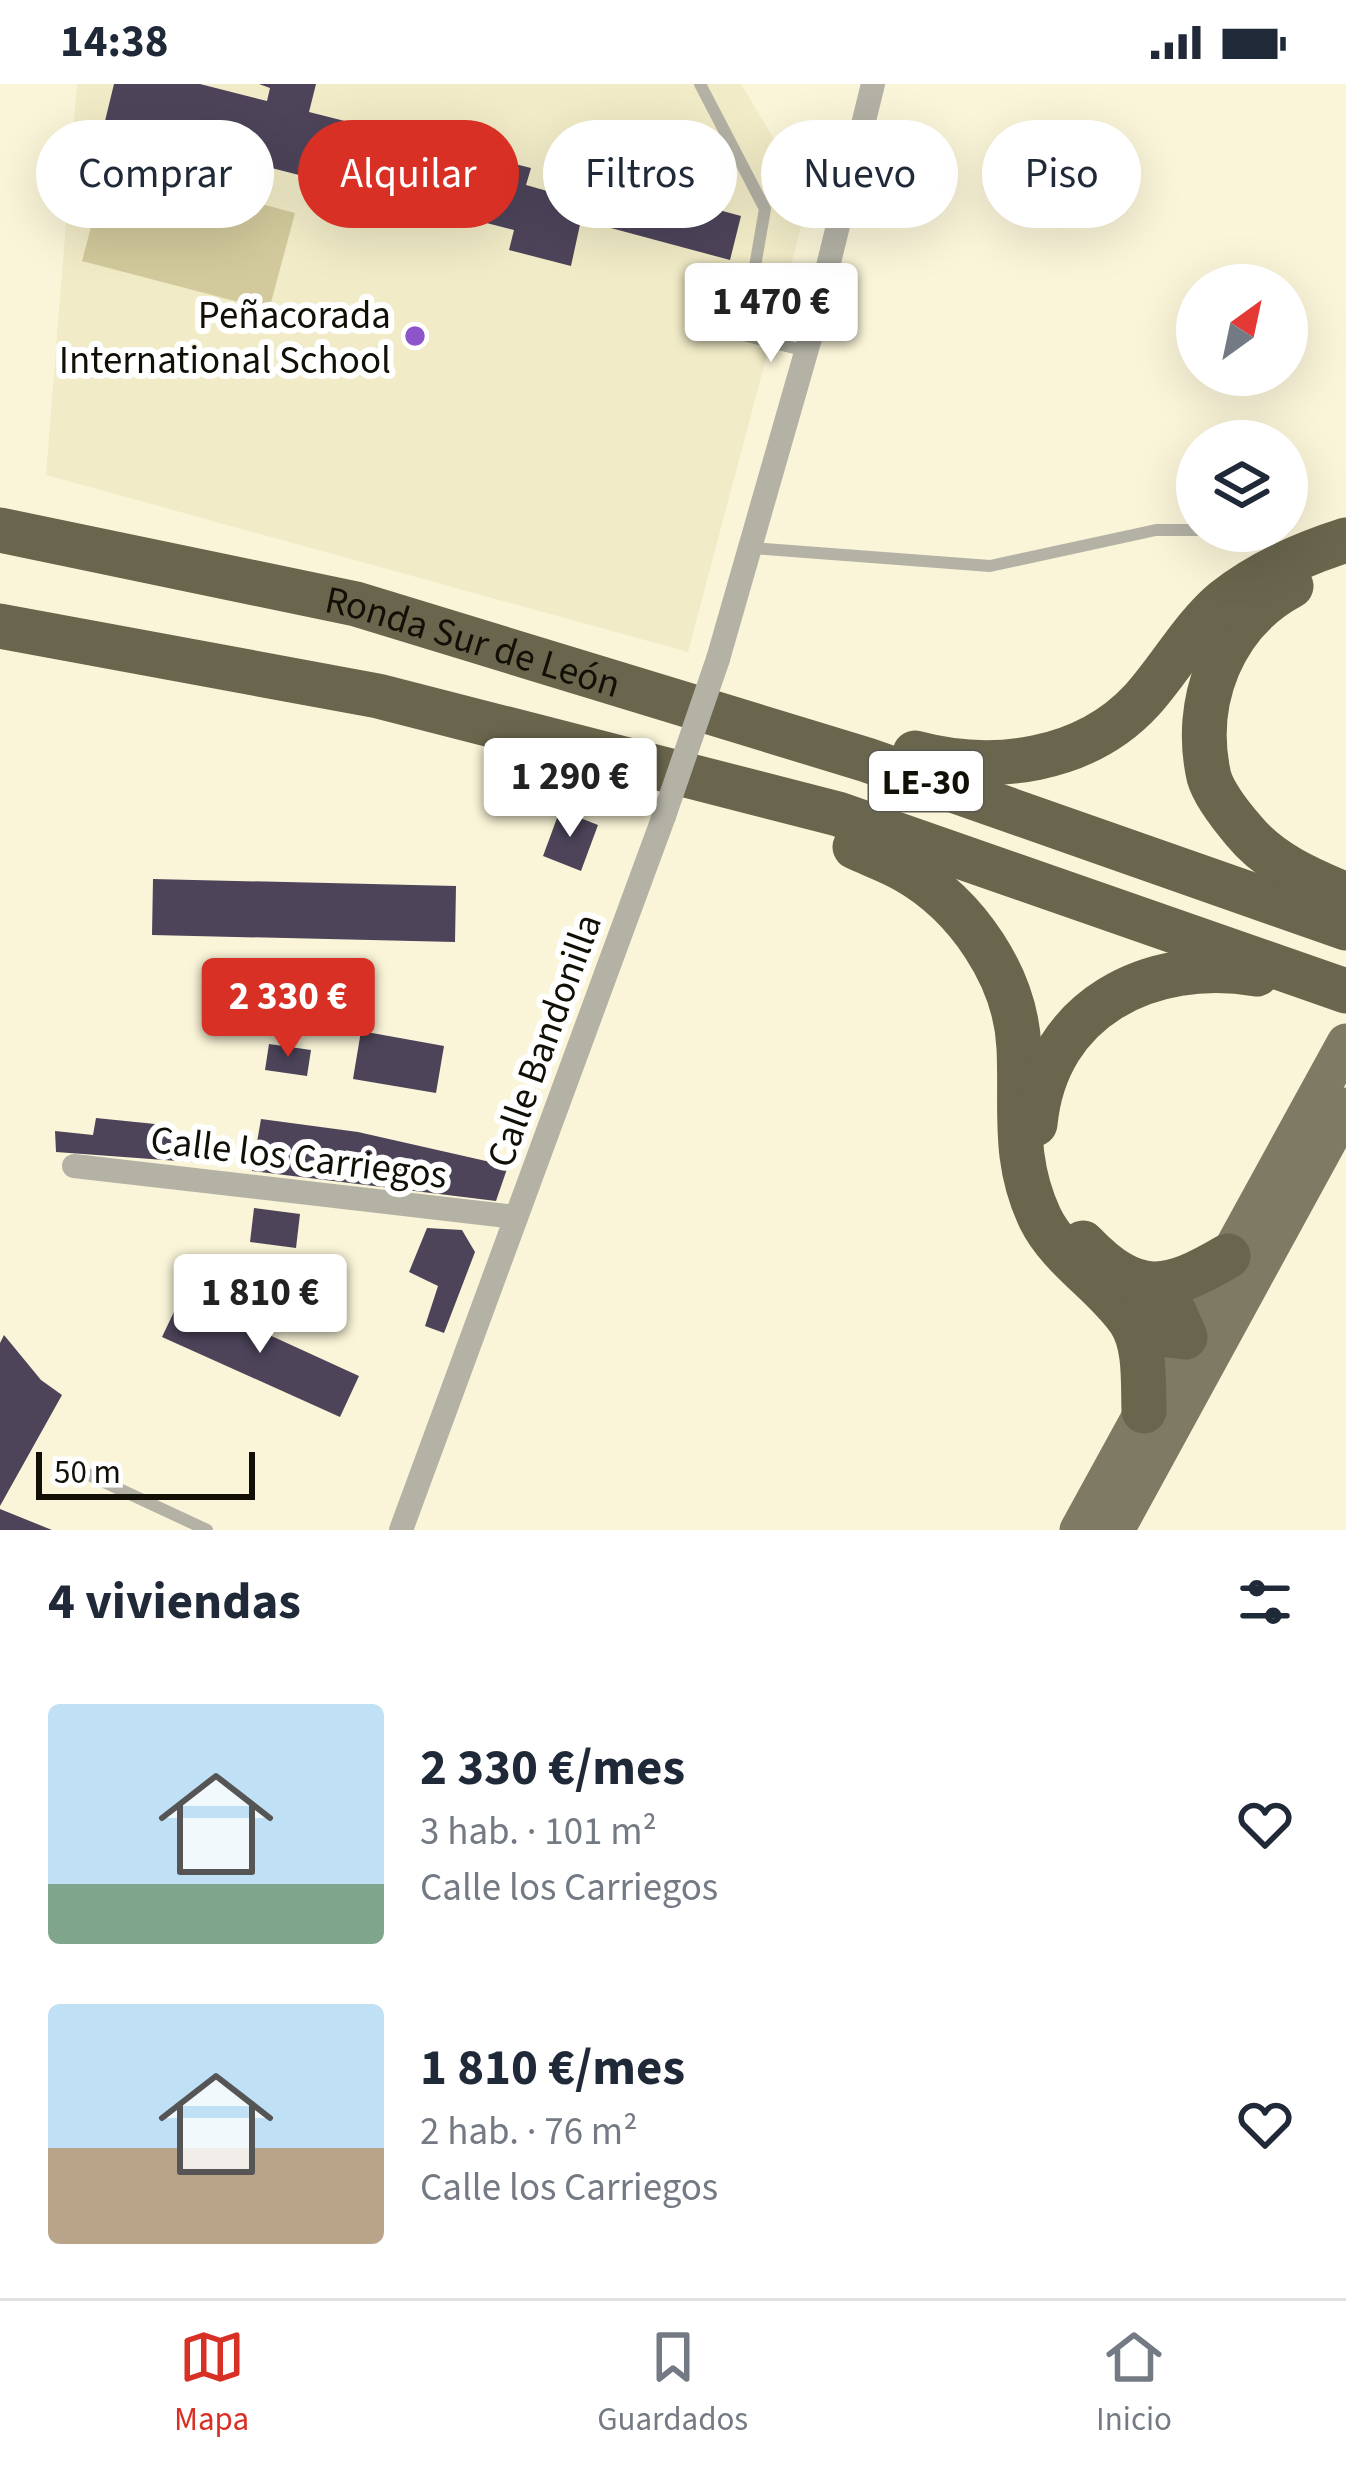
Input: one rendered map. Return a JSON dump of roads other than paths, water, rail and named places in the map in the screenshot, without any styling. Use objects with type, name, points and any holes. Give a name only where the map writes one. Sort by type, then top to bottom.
[{"type":"highway","name":"Ronda Sur de León","points":[[0,530],[356,604],[867,760],[1346,928]]},
{"type":"highway","points":[[356,604],[969,765],[1061,753],[1114,729],[1222,603],[1295,556],[1346,540]]},
{"type":"highway","points":[[1346,561],[1284,588],[1247,622],[1216,663],[1203,723],[1210,782],[1246,834],[1298,875],[1346,895]]},
{"type":"highway","name":"Ronda Sur de León","points":[[0,626],[378,696],[838,814],[1341,989]]},
{"type":"highway","points":[[728,786],[907,871],[980,938],[1009,991],[1019,1044],[1022,1170],[1042,1223],[1141,1304],[1171,1305],[1185,1336]]},
{"type":"highway","points":[[1144,1411],[1141,1304],[1120,1274],[1086,1247],[1046,1187],[1034,1120],[1048,1068],[1083,1016],[1149,978],[1224,968],[1341,989]]},
{"type":"highway","points":[[1141,1304],[1228,1256]]},
{"type":"main road","points":[[1078,1530],[1346,1043]]},
{"type":"main road","points":[[1096,1530],[1172,1388],[1185,1336],[1217,1307],[1346,1076]]},
{"type":"main road","points":[[1115,1530],[1346,1107]]},
{"type":"street","name":"Calle Bandonilla","points":[[401,1530],[718,659],[806,351],[873,84]]},
{"type":"street","name":"Calle los Carriegos","points":[[74,1166],[516,1217]]},
{"type":"lane","points":[[700,84],[765,209],[743,335],[806,351]]},
{"type":"lane","points":[[752,548],[991,566],[1156,530],[1176,530]]},
{"type":"lane","points":[[72,1467],[207,1530]]},
{"type":"place","name":"Peñacorada International School","points":[[415,336]]}]
